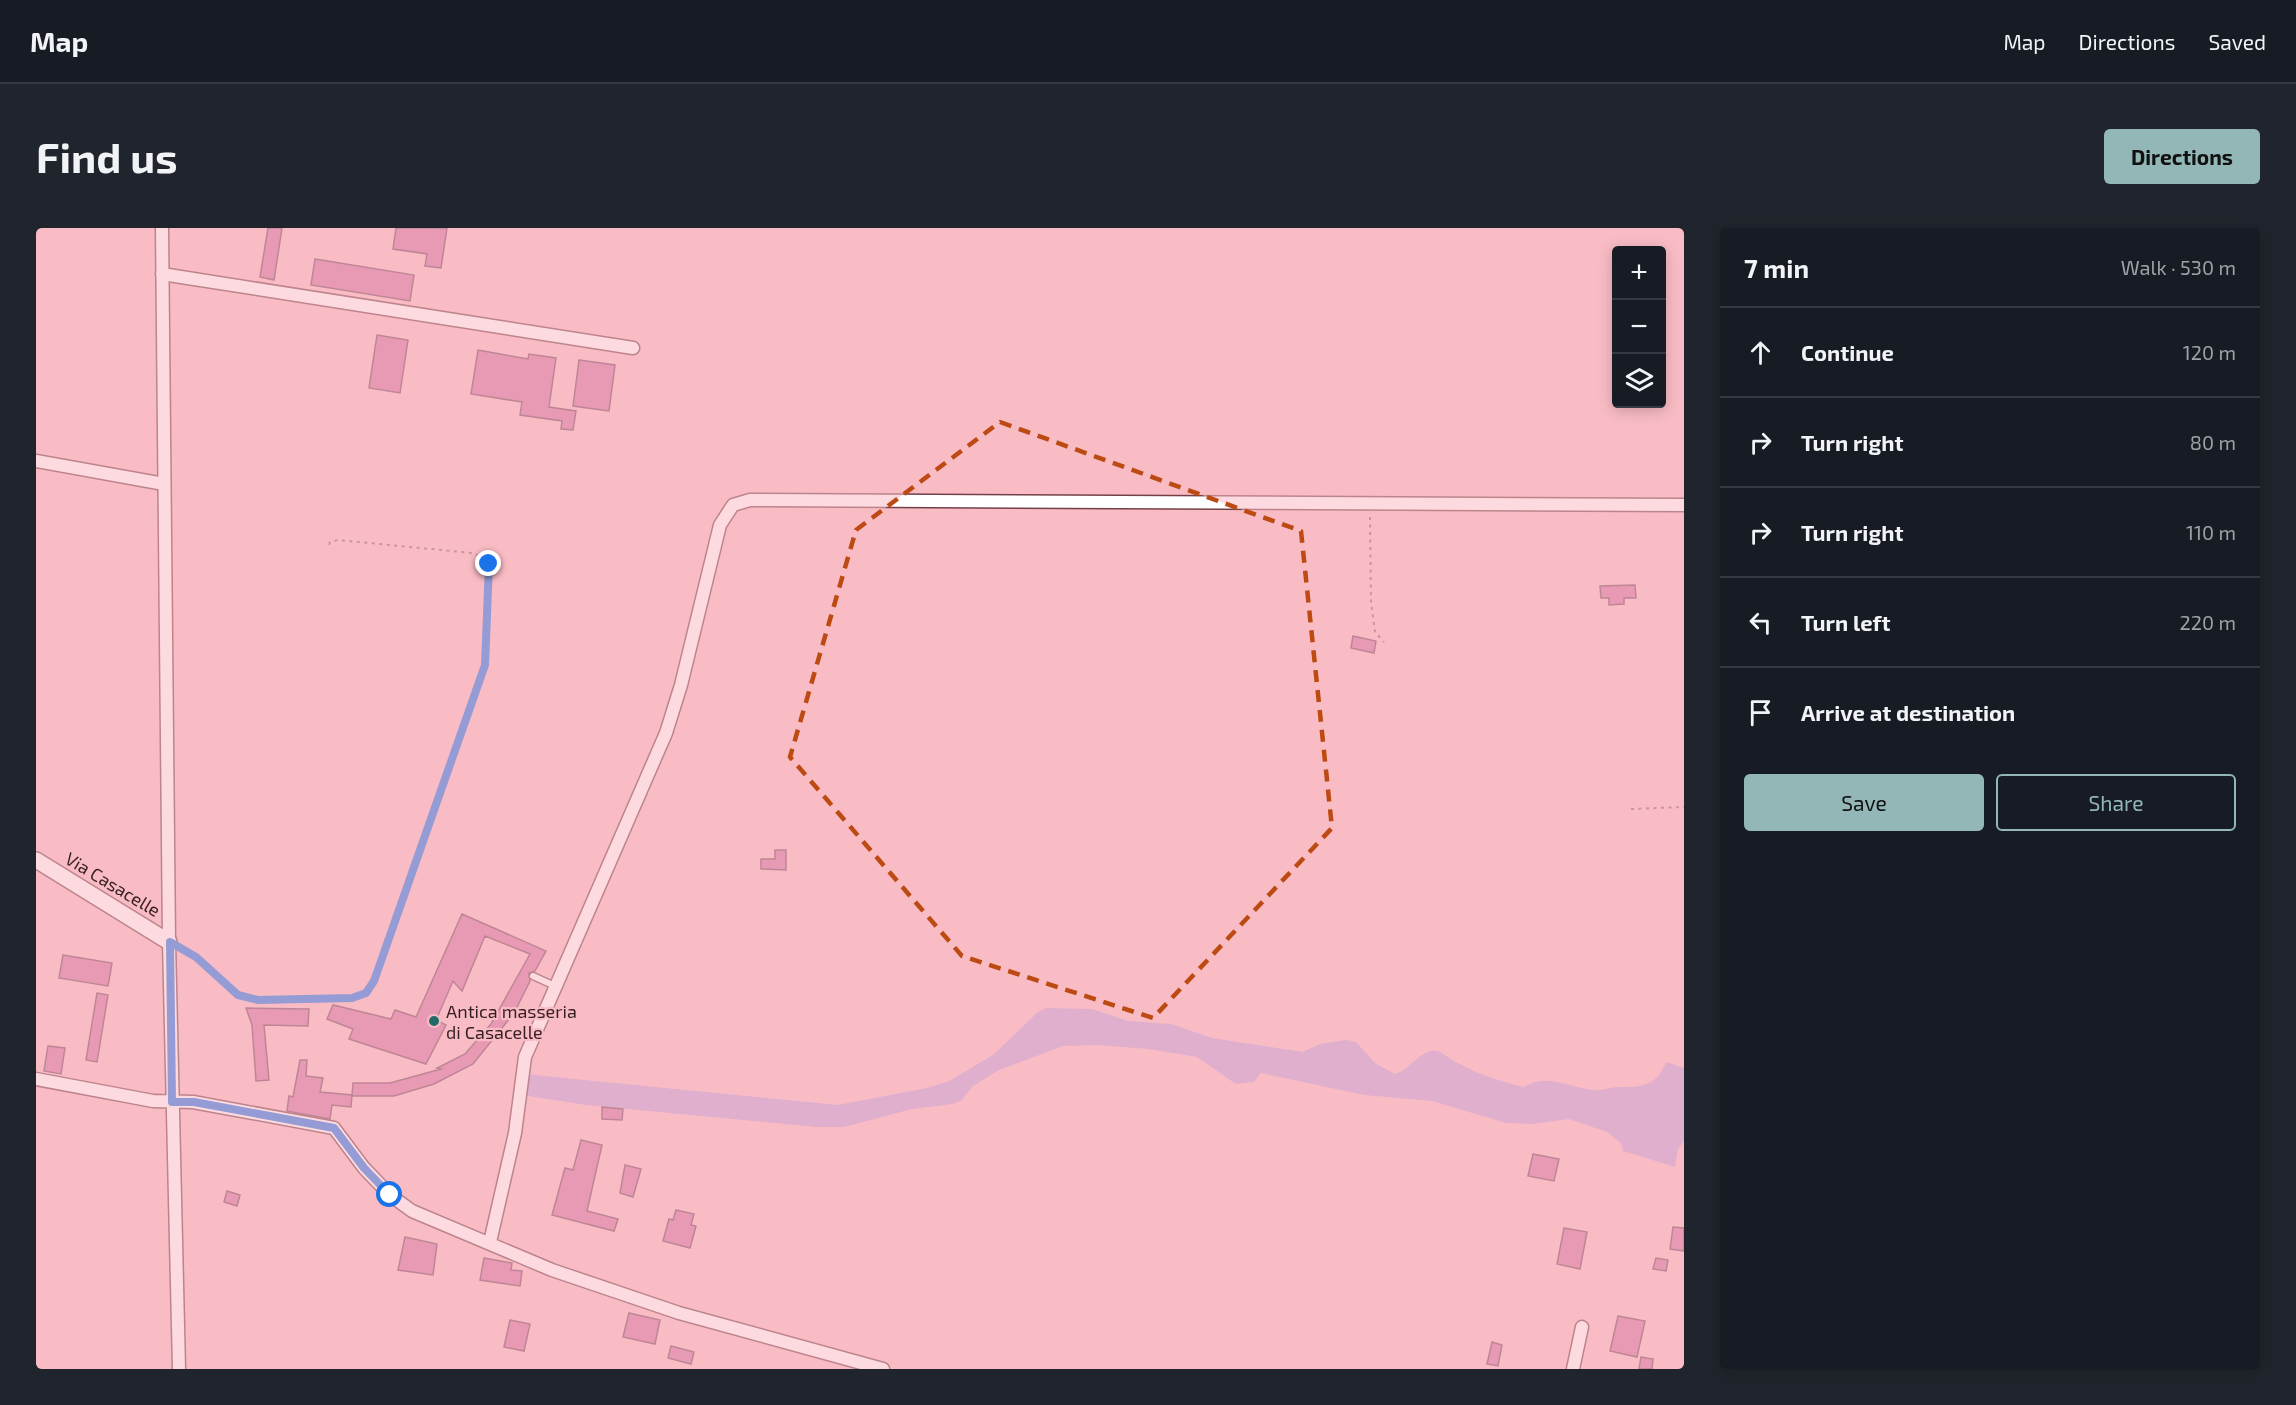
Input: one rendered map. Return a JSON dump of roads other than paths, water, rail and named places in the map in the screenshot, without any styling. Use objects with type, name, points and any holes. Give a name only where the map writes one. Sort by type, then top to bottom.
[{"type":"street","points":[[162,228],[172,1102],[179,1369]]},
{"type":"street","points":[[162,274],[633,348]]},
{"type":"street","points":[[36,461],[164,484]]},
{"type":"street","points":[[490,1242],[515,1133],[525,1057],[666,733],[681,685],[720,525],[733,505],[750,500],[1684,506]]},
{"type":"street","name":"Via Casacelle","points":[[36,861],[170,942]]},
{"type":"street","points":[[36,1079],[172,1102],[194,1102],[334,1128],[364,1168],[390,1195],[412,1210],[552,1270],[679,1313],[884,1369]]},
{"type":"street","points":[[1573,1369],[1582,1327]]},
{"type":"lane","points":[[533,976],[557,987]]},
{"type":"place","name":"Antica masseria di Casacelle","points":[[434,1021]]}]
